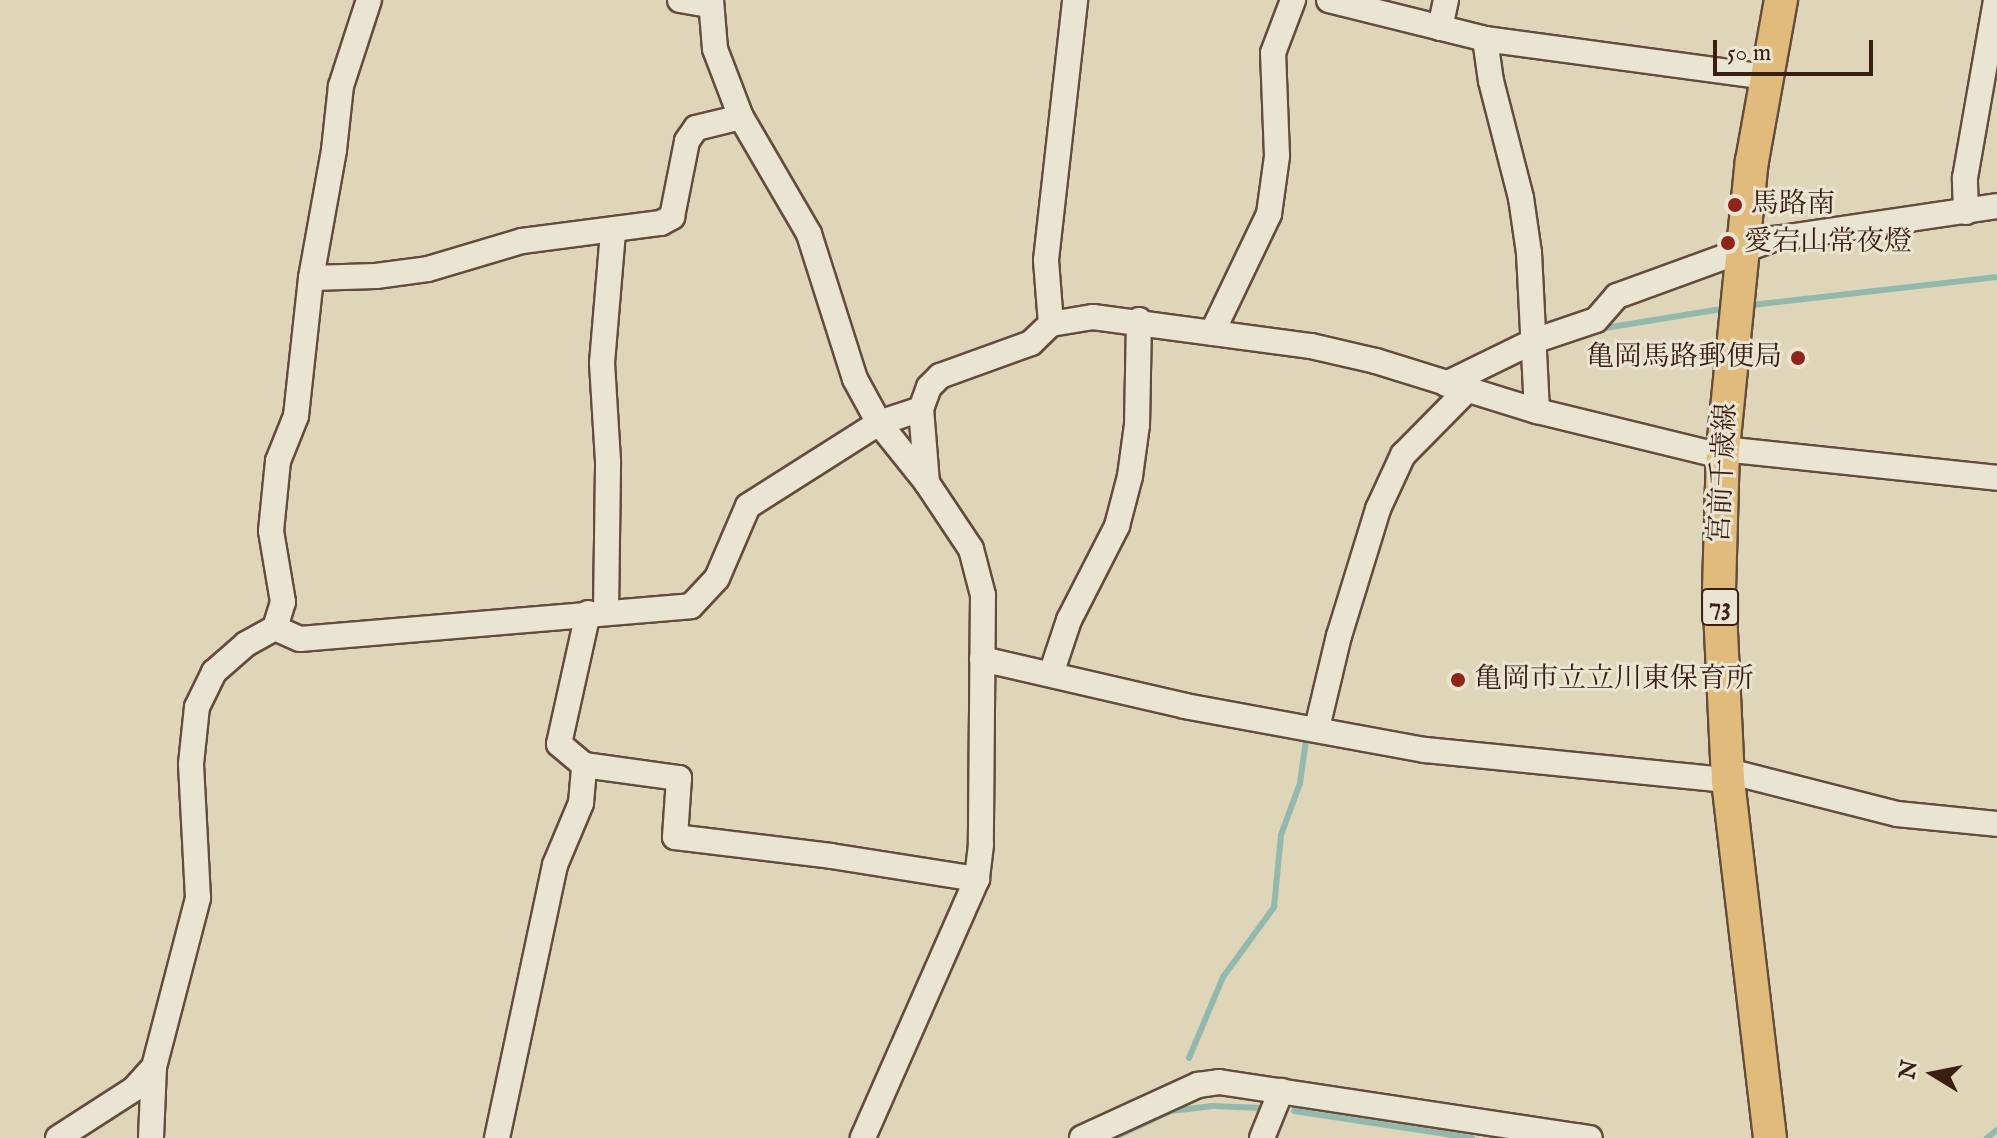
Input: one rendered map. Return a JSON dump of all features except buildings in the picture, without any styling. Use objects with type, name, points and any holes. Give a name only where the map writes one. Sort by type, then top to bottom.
[{"type":"main road","name":"宮前千歳線","points":[[1770,1138],[1728,776],[1719,591],[1722,452],[1752,161],[1781,0]]},
{"type":"street","points":[[151,1138],[154,1067],[198,898],[191,764],[197,707],[214,672],[246,644],[275,628],[283,602],[271,531],[278,461],[296,416],[311,278],[334,150],[341,86],[369,0]]},
{"type":"street","points":[[680,0],[710,2],[715,49],[741,117],[809,234],[855,379],[879,423],[927,483],[971,549],[983,595],[981,845],[977,879],[863,1138]]},
{"type":"street","points":[[1051,324],[1046,260],[1075,0]]},
{"type":"street","points":[[1212,333],[1269,214],[1277,156],[1273,53],[1293,0]]},
{"type":"street","points":[[1329,0],[1485,39],[1767,77]]},
{"type":"street","points":[[1440,28],[1446,0]]},
{"type":"street","points":[[1966,212],[1965,178],[1996,0]]},
{"type":"street","points":[[1485,39],[1491,81],[1521,198],[1529,253],[1537,411]]},
{"type":"street","points":[[311,278],[376,276],[428,269],[522,241],[661,223],[672,217],[687,141],[696,128],[741,117]]},
{"type":"street","points":[[1317,728],[1339,636],[1378,509],[1403,455],[1457,386],[1534,341],[1596,320],[1617,296],[1774,239],[1997,206]]},
{"type":"street","points":[[613,231],[602,363],[608,461],[597,612],[559,744],[584,765],[679,778],[675,837],[831,856],[977,879]]},
{"type":"street","points":[[927,483],[921,409],[929,387],[940,376],[1031,343],[1051,324],[1093,317],[1139,320],[1311,346],[1537,411],[1722,452],[1997,478]]},
{"type":"street","points":[[1051,674],[1069,620],[1117,526],[1130,476],[1137,425],[1139,320]]},
{"type":"street","points":[[275,628],[300,639],[691,606],[717,578],[748,506],[879,423],[921,409]]},
{"type":"street","points":[[982,659],[1185,706],[1425,750],[1728,776],[1897,814],[1997,824]]},
{"type":"street","points":[[497,1138],[555,865],[581,803],[584,765]]},
{"type":"street","points":[[58,1138],[134,1089],[154,1067]]},
{"type":"street","points":[[1082,1138],[1198,1085],[1219,1082],[1590,1138]]},
{"type":"street","points":[[1262,1138],[1281,1091]]},
{"type":"waterway","points":[[1752,305],[1997,277]]},
{"type":"waterway","points":[[1599,329],[1721,309]]},
{"type":"waterway","points":[[1189,1058],[1223,977],[1274,907],[1281,835],[1300,783],[1307,733]]},
{"type":"waterway","points":[[1113,1138],[1171,1111],[1213,1106],[1261,1108]]},
{"type":"waterway","points":[[1294,1111],[1472,1138]]},
{"type":"waterway","points":[[1987,1138],[1997,1130]]},
{"type":"place","name":"馬路南","points":[[1735,205]]},
{"type":"place","name":"愛宕山常夜燈","points":[[1728,243]]},
{"type":"place","name":"亀岡馬路郵便局","points":[[1798,358]]},
{"type":"place","name":"亀岡市立立川東保育所","points":[[1458,680]]}]
